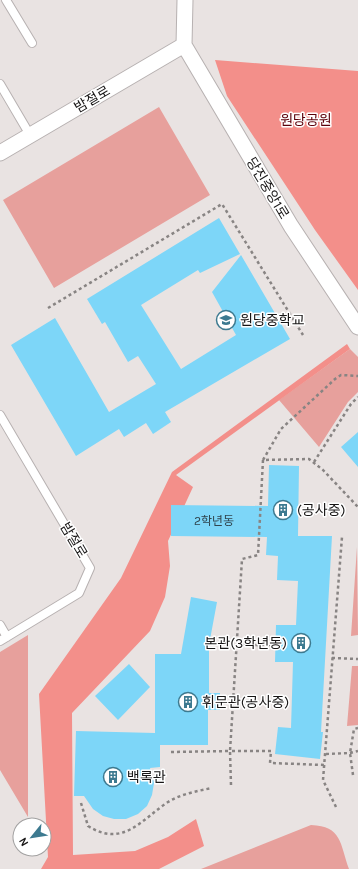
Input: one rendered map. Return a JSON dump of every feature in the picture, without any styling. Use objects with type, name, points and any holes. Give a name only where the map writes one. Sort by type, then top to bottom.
[{"type":"street","points":[[184,45],[185,0]]},
{"type":"street","name":"밤절로","points":[[0,153],[184,45]]},
{"type":"street","name":"당진중앙1로","points":[[184,45],[291,226],[358,327]]},
{"type":"lane","points":[[6,0],[32,43]]},
{"type":"lane","points":[[0,84],[30,135]]},
{"type":"lane","name":"밤절로","points":[[0,415],[90,568],[79,594],[4,639],[0,625]]},
{"type":"path","points":[[48,308],[222,204],[304,335]]},
{"type":"path","points":[[231,785],[230,751],[242,559],[258,555],[263,460],[281,429],[335,379],[341,375],[358,376]]},
{"type":"path","points":[[314,462],[351,404],[358,397]]},
{"type":"path","points":[[263,460],[309,458],[358,507]]},
{"type":"path","points":[[336,807],[323,780],[342,537]]},
{"type":"path","points":[[237,645],[271,645]]},
{"type":"path","points":[[332,658],[358,659]]},
{"type":"path","points":[[354,775],[350,753],[354,729],[358,728]]},
{"type":"path","points":[[171,752],[271,751],[270,763],[325,765]]},
{"type":"path","points":[[326,754],[350,753],[358,751]]},
{"type":"path","points":[[82,804],[88,826],[99,833],[117,835],[142,823],[169,802],[193,792],[212,788]]},
{"type":"shaded area","points":[[159,107],[210,195],[54,288],[3,200]]},
{"type":"shaded area","points":[[350,349],[358,357],[358,392],[348,402],[319,447],[279,400]]},
{"type":"shaded area","points":[[357,547],[358,635],[351,636]]},
{"type":"shaded area","points":[[28,635],[28,817],[0,770],[0,652]]},
{"type":"shaded area","points":[[352,666],[358,666],[358,725],[347,726]]},
{"type":"shaded area","points":[[311,825],[321,826],[334,833],[341,844],[349,869],[201,869]]},
{"type":"green space","name":"원당공원","points":[[215,60],[358,71],[358,290],[315,230],[227,96]]},
{"type":"green space","points":[[347,344],[350,349],[176,475],[193,487],[168,541],[170,566],[165,597],[150,631],[72,713],[73,855],[135,851],[168,837],[196,819],[204,846],[159,869],[41,869],[48,857],[52,857],[52,817],[46,817],[39,694],[121,578],[172,472]]},
{"type":"building","points":[[219,218],[240,254],[200,273],[198,270],[141,305],[181,369],[236,335],[212,292],[241,255],[290,339],[165,412],[171,422],[153,434],[146,423],[124,437],[119,429],[76,456],[11,345],[55,318],[109,412],[156,384],[138,356],[128,362],[105,322],[102,324],[87,299]]},
{"type":"building","points":[[358,432],[358,467],[341,447]]},
{"type":"building","points":[[269,465],[299,466],[298,536],[332,536],[321,732],[323,732],[320,759],[275,754],[278,727],[291,728],[293,662],[275,662],[276,625],[296,625],[298,581],[277,580],[278,556],[266,555],[267,537],[171,536],[171,505],[268,506]]},
{"type":"building","points":[[191,597],[217,602],[209,645],[209,693],[220,693],[220,710],[208,710],[208,745],[160,745],[160,767],[150,768],[154,783],[152,795],[147,806],[138,814],[126,819],[114,819],[103,816],[93,809],[84,796],[74,796],[76,731],[155,733],[155,654],[181,654]]},
{"type":"building","points":[[129,664],[150,687],[118,720],[95,696]]},
{"type":"place","name":"원당중학교","points":[[226,320]]},
{"type":"place","name":"(공사중)","points":[[283,510]]},
{"type":"place","name":"본관(3학년동)","points":[[301,643]]},
{"type":"place","name":"휘문관(공사중)","points":[[188,702]]},
{"type":"place","name":"백록관","points":[[113,777]]}]
